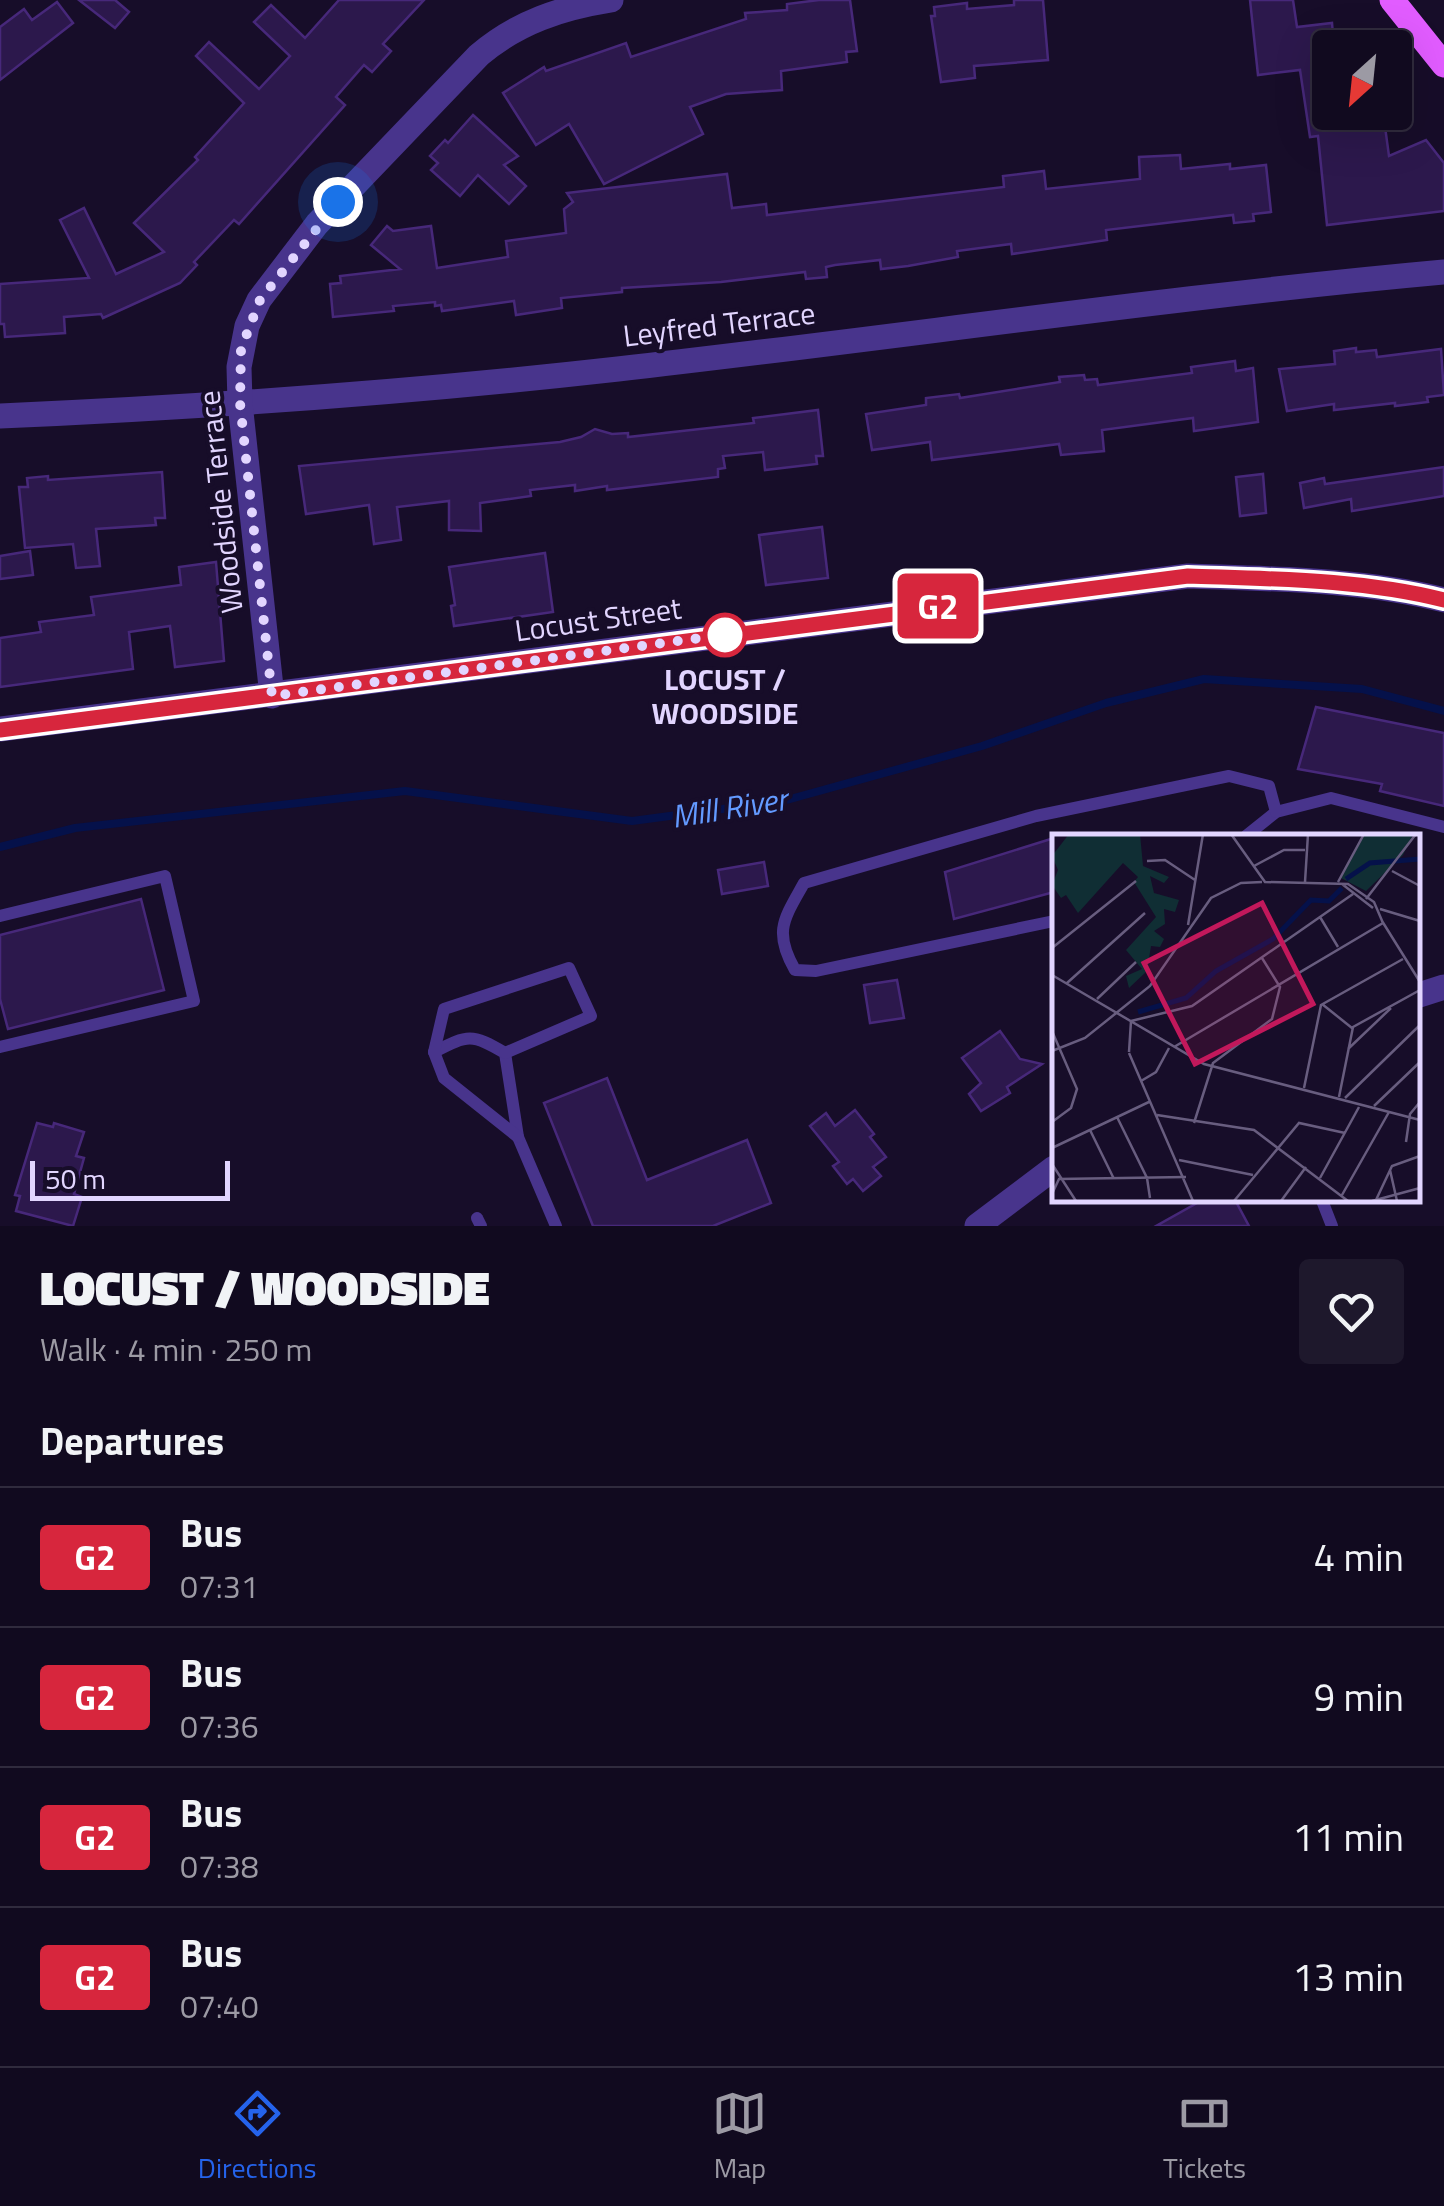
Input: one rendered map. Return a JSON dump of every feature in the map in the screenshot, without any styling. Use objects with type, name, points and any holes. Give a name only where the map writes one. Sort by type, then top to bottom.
[{"type":"main road","points":[[1392,0],[1444,65]]},
{"type":"street","name":"Woodside Terrace","points":[[272,696],[240,403],[241,349],[252,314],[279,273],[348,190],[443,89],[500,38],[549,14],[611,0]]},
{"type":"street","name":"Leyfred Terrace","points":[[0,416],[240,403],[615,369],[1255,289],[1444,272]]},
{"type":"street","name":"Locust Street","points":[[0,730],[1188,576],[1310,581],[1413,592],[1444,600]]},
{"type":"street","points":[[977,1226],[1052,1170]]},
{"type":"lane","points":[[1052,920],[816,971],[795,970],[783,948],[782,927],[804,883],[1036,816],[1228,776],[1269,786],[1276,812]]},
{"type":"lane","points":[[1248,834],[1276,812],[1331,798],[1444,827]]},
{"type":"lane","points":[[0,916],[166,876],[194,1001],[0,1047]]},
{"type":"lane","points":[[505,1053],[590,1016],[568,968],[444,1009],[434,1052],[444,1078],[518,1136]]},
{"type":"lane","points":[[434,1052],[463,1038],[477,1036],[505,1053],[518,1136],[556,1226]]},
{"type":"lane","points":[[1323,1201],[1332,1226]]},
{"type":"building","points":[[79,0],[115,0],[129,12],[115,28]]},
{"type":"building","points":[[339,0],[424,0],[383,44],[391,51],[372,72],[364,65],[336,97],[345,105],[239,224],[234,220],[194,262],[197,265],[180,283],[103,318],[101,314],[64,317],[65,333],[5,337],[4,324],[0,324],[0,284],[89,278],[60,220],[84,208],[116,274],[164,252],[134,223],[198,160],[195,157],[244,103],[196,56],[209,42],[259,89],[290,56],[254,22],[271,5],[305,38]]},
{"type":"building","points":[[850,0],[857,51],[846,52],[847,62],[781,71],[782,90],[726,94],[690,107],[703,134],[604,184],[569,124],[536,145],[503,93],[544,67],[546,71],[626,43],[631,57],[746,19],[745,13],[787,10],[787,4]]},
{"type":"building","points":[[1014,0],[1043,0],[1048,60],[974,66],[975,78],[941,82],[931,16],[935,16],[934,7],[967,3],[967,9],[1014,5]]},
{"type":"building","points":[[1250,0],[1293,0],[1297,27],[1332,23],[1333,30],[1312,30],[1312,130],[1385,130],[1389,156],[1426,140],[1444,163],[1444,211],[1327,225],[1318,136],[1310,137],[1300,70],[1258,75]]},
{"type":"building","points":[[57,2],[73,23],[0,80],[0,27],[24,9],[32,20]]},
{"type":"building","points":[[473,115],[518,156],[504,165],[526,186],[509,204],[478,175],[460,196],[431,170],[438,163],[430,156],[445,140],[448,143]]},
{"type":"building","points":[[1180,155],[1181,169],[1266,165],[1271,212],[1253,214],[1254,221],[1234,223],[1233,215],[1106,230],[1107,240],[1012,254],[1011,244],[957,251],[958,257],[908,266],[881,269],[880,260],[835,265],[826,267],[827,277],[806,279],[805,272],[622,288],[622,292],[561,298],[562,308],[516,315],[514,301],[442,311],[435,302],[333,317],[330,284],[341,283],[340,276],[400,269],[371,245],[387,226],[393,231],[431,226],[437,268],[508,257],[506,241],[566,233],[564,209],[573,202],[567,193],[727,174],[732,208],[766,204],[767,215],[1004,187],[1003,176],[1044,171],[1046,189],[1140,179],[1139,157]]},
{"type":"building","points":[[1356,348],[1356,352],[1376,350],[1377,357],[1441,349],[1444,395],[1427,397],[1428,402],[1395,406],[1334,410],[1334,404],[1287,411],[1279,369],[1335,364],[1334,351]]},
{"type":"building","points":[[1235,361],[1236,371],[1253,368],[1258,422],[1194,431],[1193,418],[1102,430],[1104,451],[1061,455],[1059,444],[932,460],[930,442],[872,450],[866,414],[926,405],[926,398],[959,394],[960,398],[1084,375],[1085,380],[1097,379],[1098,385],[1192,373],[1191,367]]},
{"type":"building","points":[[818,410],[823,456],[816,456],[817,464],[765,470],[763,452],[723,456],[725,468],[718,469],[718,477],[607,490],[607,486],[575,491],[575,485],[530,490],[531,496],[480,503],[481,531],[449,530],[449,501],[397,507],[401,540],[374,544],[369,505],[306,514],[299,466],[560,442],[595,429],[628,433],[628,437],[754,423],[753,418]]},
{"type":"building","points":[[1444,467],[1444,496],[1352,511],[1351,499],[1304,508],[1300,483],[1324,478],[1325,484]]},
{"type":"building","points":[[162,472],[165,518],[155,518],[156,525],[96,529],[100,566],[76,568],[73,544],[25,548],[19,487],[28,487],[27,478]]},
{"type":"building","points":[[1263,474],[1266,513],[1240,516],[1236,477]]},
{"type":"building","points":[[822,527],[828,578],[766,585],[759,535]]},
{"type":"building","points":[[30,551],[33,575],[0,579],[0,556]]},
{"type":"building","points":[[545,553],[553,612],[454,626],[449,567]]},
{"type":"building","points":[[216,562],[224,661],[175,667],[170,626],[129,632],[133,669],[0,687],[0,638],[41,632],[39,622],[94,615],[91,597],[181,585],[179,567]]},
{"type":"building","points":[[1316,707],[1444,733],[1444,806],[1380,791],[1382,784],[1298,769]]},
{"type":"building","points":[[1052,839],[1052,893],[954,919],[945,872]]},
{"type":"building","points":[[764,862],[768,886],[722,894],[718,870]]},
{"type":"building","points":[[141,899],[164,990],[8,1029],[0,999],[0,935]]},
{"type":"building","points":[[897,980],[904,1018],[870,1023],[864,985]]},
{"type":"building","points":[[1000,1031],[1020,1059],[1042,1064],[1007,1087],[1010,1093],[981,1111],[969,1094],[981,1083],[962,1058]]},
{"type":"building","points":[[607,1078],[647,1180],[747,1140],[771,1203],[713,1226],[593,1226],[544,1103]]},
{"type":"building","points":[[855,1110],[886,1157],[873,1167],[881,1176],[863,1191],[853,1179],[847,1184],[833,1166],[839,1162],[810,1126],[826,1113],[835,1126]]},
{"type":"building","points":[[37,1123],[53,1127],[54,1123],[84,1132],[76,1156],[84,1158],[74,1194],[82,1197],[73,1226],[16,1211],[20,1196],[15,1195]]},
{"type":"building","points":[[1201,1201],[1236,1201],[1249,1226],[1156,1226]]},
{"type":"waterway","name":"Mill River","points":[[0,847],[75,828],[405,791],[632,821],[783,801],[982,746],[1106,703],[1204,679],[1362,689],[1444,711]]},
{"type":"bus line","name":"G2","points":[[0,730],[1188,576],[1310,581],[1413,592],[1444,600]]},
{"type":"place","name":"LOCUST / WOODSIDE","points":[[725,635]]},
{"type":"route","points":[[338,202],[260,300],[241,349],[240,403],[272,696],[730,634],[725,635]]}]
